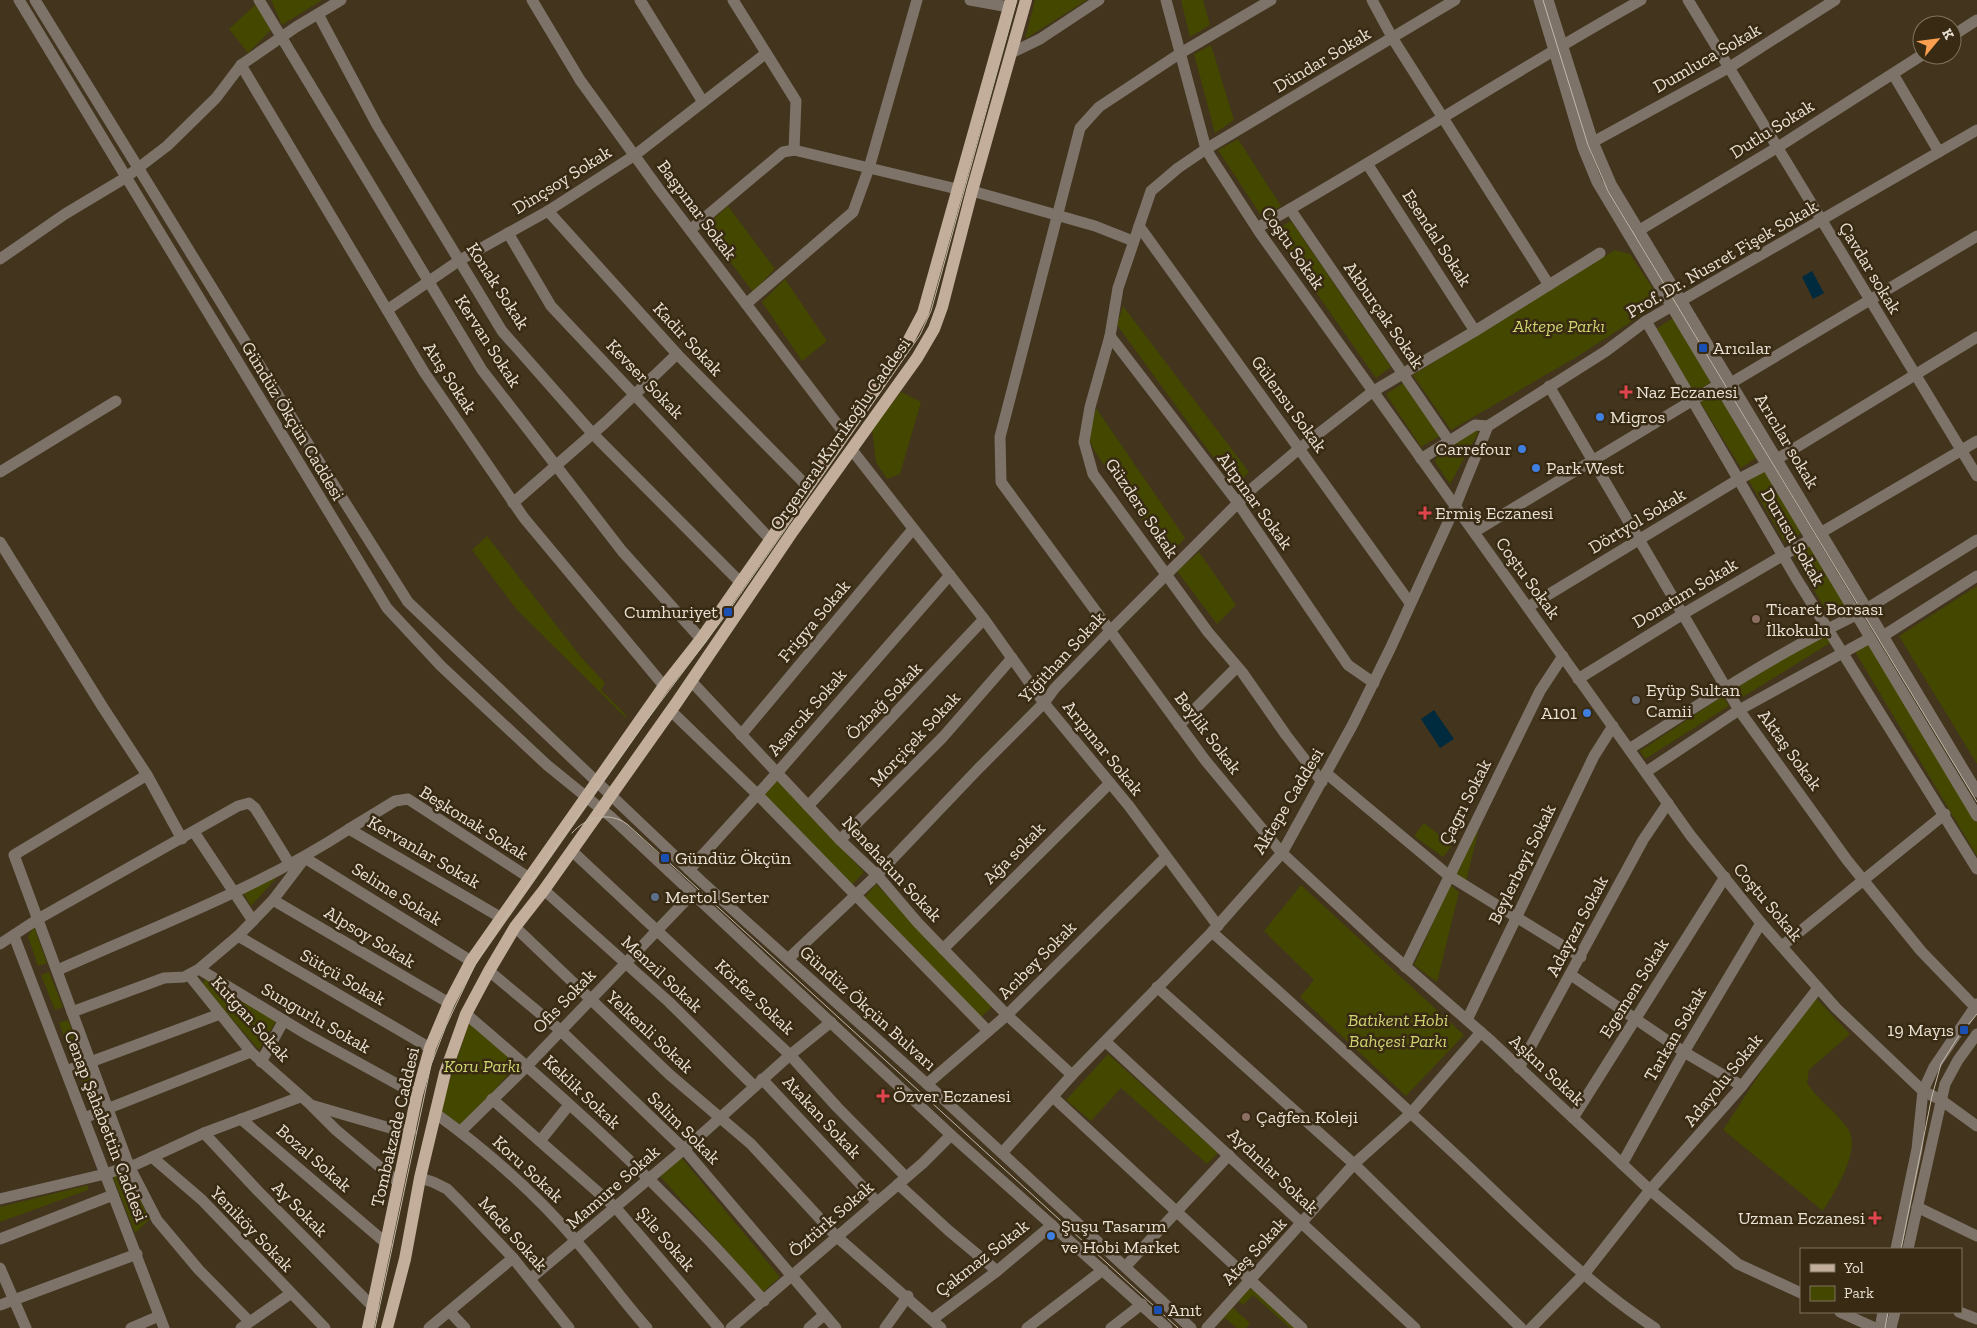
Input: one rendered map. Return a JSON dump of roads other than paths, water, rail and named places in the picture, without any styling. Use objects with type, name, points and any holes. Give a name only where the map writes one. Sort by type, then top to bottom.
[{"type":"main road","name":"Orgeneral Kıvrıkoğlu Caddesi","points":[[580,840],[692,682],[793,531],[917,358],[934,329],[953,267],[972,191],[1026,0]]},
{"type":"main road","name":"Tombakzade Caddesi","points":[[368,1328],[374,1308],[417,1095],[430,1048],[449,1003],[471,961],[500,917],[588,797],[664,686],[701,639],[906,345],[923,312],[1010,4]]},
{"type":"main road","name":"Tombakzade Caddesi","points":[[387,1328],[405,1259],[420,1178],[445,1073],[466,1014],[514,927],[544,890],[580,840]]},
{"type":"street","name":"Gündüz Ökçün Caddesi","points":[[18,0],[387,608],[448,672],[547,764],[601,808]]},
{"type":"street","name":"Gündüz Ökçün Caddesi","points":[[35,0],[408,602],[611,794]]},
{"type":"street","name":"Kervan Sokak","points":[[259,0],[482,370],[622,551],[701,639]]},
{"type":"street","points":[[0,260],[65,214],[126,178],[167,146],[216,98],[242,65],[281,37],[341,0]]},
{"type":"street","name":"Başpınar Sokak","points":[[532,0],[580,80],[690,230],[844,433]]},
{"type":"street","points":[[640,0],[703,102]]},
{"type":"street","points":[[733,0],[796,101],[794,150]]},
{"type":"street","points":[[746,304],[854,212],[870,168],[917,0]]},
{"type":"street","points":[[970,0],[1010,4]]},
{"type":"street","points":[[1011,53],[1040,39],[1099,0]]},
{"type":"street","name":"Coştu Sokak","points":[[1166,0],[1206,149],[1256,228],[1578,679],[1668,803],[1725,877],[1818,988],[1836,1008],[1932,1096],[1977,1126]]},
{"type":"street","name":"Beylik Sokak","points":[[1271,0],[1179,54],[1099,106],[1080,128],[1000,437],[1000,482],[1205,760],[1282,853]]},
{"type":"street","points":[[1372,0],[1393,39],[1549,285]]},
{"type":"street","name":"Dündar Sokak","points":[[1206,149],[1393,39],[1455,0]]},
{"type":"street","points":[[1539,0],[1558,48]]},
{"type":"street","points":[[1548,0],[1583,148],[1597,182],[1675,304],[1718,385],[1977,816]]},
{"type":"street","points":[[1256,228],[1368,165],[1442,116],[1641,0]]},
{"type":"street","name":"Çavdar sokak","points":[[1688,0],[1778,147],[1869,302],[1977,476]]},
{"type":"street","name":"Dumluca Sokak","points":[[1593,142],[1730,67],[1835,0]]},
{"type":"street","name":"Konak Sokak","points":[[318,14],[377,124],[502,331],[592,433],[740,582]]},
{"type":"street","points":[[1962,30],[1977,20]]},
{"type":"street","name":"Arıcılar sokak","points":[[1558,48],[1593,142],[1611,184],[1638,231],[1675,304],[1731,383],[1977,792]]},
{"type":"street","name":"Dinçsoy Sokak","points":[[387,310],[460,260],[548,211],[635,155],[765,54]]},
{"type":"street","name":"Dutlu Sokak","points":[[1638,231],[1778,147],[1912,62]]},
{"type":"street","name":"Atış Sokak","points":[[242,65],[424,372],[513,503],[664,686]]},
{"type":"street","points":[[1893,74],[1939,152]]},
{"type":"street","name":"Prof. Dr. Nusret Fişek Sokak","points":[[1488,426],[1606,351],[1646,321],[1977,130]]},
{"type":"street","name":"Güzdere Sokak","points":[[1206,149],[1178,168],[1151,191],[1138,226],[1118,288],[1110,336],[1090,406],[1084,442],[1093,474],[1208,632],[1324,777],[1448,875],[1581,957]]},
{"type":"street","points":[[690,230],[783,152],[794,150],[957,189]]},
{"type":"street","name":"Esendal Sokak","points":[[1368,165],[1476,332]]},
{"type":"street","points":[[972,191],[1057,214],[1133,241]]},
{"type":"street","name":"Akburçak Sokak","points":[[1290,209],[1449,441]]},
{"type":"street","name":"Kadir Sokak","points":[[548,211],[677,354],[807,486]]},
{"type":"street","name":"Gülensu Sokak","points":[[1138,226],[1410,603]]},
{"type":"street","name":"Kevser Sokak","points":[[508,233],[551,306],[770,539]]},
{"type":"street","points":[[1731,383],[1977,236]]},
{"type":"street","points":[[1372,392],[1476,332],[1600,253]]},
{"type":"street","name":"Durusu Sokak","points":[[1646,321],[1828,629],[1945,814],[1977,869]]},
{"type":"street","name":"Altpınar Sokak","points":[[1110,336],[1238,503],[1348,665],[1374,682]]},
{"type":"street","points":[[1777,459],[1977,338]]},
{"type":"street","points":[[513,503],[677,354]]},
{"type":"street","points":[[1474,532],[1718,385]]},
{"type":"street","name":"Aktaş Sokak","points":[[1549,386],[1641,540],[1738,710],[1864,881],[1921,951],[1976,1005]]},
{"type":"street","name":"Yiğithan Sokak","points":[[788,959],[876,876],[1044,703],[1054,688],[1238,503],[1300,448],[1372,392]]},
{"type":"street","points":[[0,472],[116,401]]},
{"type":"street","points":[[1421,459],[1475,425],[1488,426]]},
{"type":"street","name":"Aktepe Caddesi","points":[[1002,1153],[1072,1075],[1215,929],[1282,853],[1374,682],[1455,507],[1488,426]]},
{"type":"street","points":[[1822,532],[1977,441]]},
{"type":"street","name":"Arıpınar Sokak","points":[[852,450],[984,619],[1044,703],[1110,783],[1166,856],[1215,929],[1585,1273],[1626,1310],[1655,1328]]},
{"type":"street","name":"Dörtyol Sokak","points":[[1528,607],[1739,479],[1766,465]]},
{"type":"street","name":"Frigya Sokak","points":[[741,735],[913,529]]},
{"type":"street","name":"Donatım Sokak","points":[[1578,679],[1683,614],[1811,540]]},
{"type":"street","points":[[1868,608],[1977,540]]},
{"type":"street","points":[[0,542],[102,706],[148,775],[182,839]]},
{"type":"street","name":"Asarcık Sokak","points":[[689,870],[778,773],[950,575]]},
{"type":"street","points":[[1882,636],[1977,576]]},
{"type":"street","points":[[1629,749],[1726,688],[1828,629],[1856,615]]},
{"type":"street","name":"Özbağ Sokak","points":[[808,806],[984,619]]},
{"type":"street","points":[[1646,772],[1738,710],[1870,638]]},
{"type":"street","name":"Çagrı Sokak","points":[[1405,967],[1420,939],[1448,875],[1540,691],[1562,656]]},
{"type":"street","name":"Morçiçek Sokak","points":[[840,840],[943,737],[1012,658]]},
{"type":"street","points":[[1179,725],[1237,667]]},
{"type":"street","name":"Nenehatun Sokak","points":[[692,682],[876,876],[942,949],[1007,1015],[1072,1075]]},
{"type":"street","points":[[671,711],[758,795],[988,1031]]},
{"type":"street","name":"Beylerbeyi Sokak","points":[[1467,1020],[1594,756],[1612,726]]},
{"type":"street","points":[[148,775],[14,854],[129,1166],[157,1220],[245,1325],[290,1294]]},
{"type":"street","name":"Ağa sokak","points":[[942,949],[1110,783]]},
{"type":"street","name":"Gündüz Ökçün Bulvarı","points":[[611,794],[689,870],[927,1084],[1192,1328]]},
{"type":"street","name":"Beşkonak Sokak","points":[[349,829],[395,801],[408,799],[528,878]]},
{"type":"street","points":[[0,944],[38,919],[238,806],[249,803],[254,808],[289,863]]},
{"type":"street","name":"Adayazı Sokak","points":[[1519,1068],[1643,840],[1668,803]]},
{"type":"street","name":"Gündüz Ökçün Bulvarı","points":[[601,808],[951,1134],[1167,1328]]},
{"type":"street","points":[[1782,946],[1945,814]]},
{"type":"street","name":"Kervanlar Sokak","points":[[305,858],[349,829],[500,917]]},
{"type":"street","points":[[194,832],[253,921]]},
{"type":"street","name":"Körfez Sokak","points":[[572,851],[790,1055],[948,1230],[998,1271]]},
{"type":"street","name":"Aşkın Sokak","points":[[1282,853],[1405,967],[1481,1032],[1650,1190],[1738,1264],[1800,1293]]},
{"type":"street","name":"Acıbey Sokak","points":[[927,1084],[1007,1015],[1166,856]]},
{"type":"street","points":[[58,970],[235,893],[289,863],[305,858]]},
{"type":"street","points":[[72,1012],[164,978],[194,972],[238,936],[253,921],[273,900],[305,858]]},
{"type":"street","name":"Selime Sokak","points":[[305,858],[471,961]]},
{"type":"street","name":"Egemen Sokak","points":[[1573,1118],[1725,877]]},
{"type":"street","name":"Menzil Sokak","points":[[544,890],[758,1083]]},
{"type":"street","name":"Ofis Sokak","points":[[461,1131],[527,1066],[692,894]]},
{"type":"street","name":"Alpsoy Sokak","points":[[273,900],[449,1003]]},
{"type":"street","name":"Tarkan Sokak","points":[[1622,1164],[1684,1052],[1761,922]]},
{"type":"street","name":"Yelkenli Sokak","points":[[514,927],[670,1075],[751,1144],[836,1236],[908,1296],[942,1328]]},
{"type":"street","name":"Cenap Şahabettin Caddesi","points":[[14,936],[164,1328]]},
{"type":"street","name":"Sütçü Sokak","points":[[238,936],[430,1048]]},
{"type":"street","name":"Salim Sokak","points":[[489,971],[560,1030],[684,1150],[836,1328]]},
{"type":"street","name":"Kutgan Sokak","points":[[194,972],[220,1014],[251,1052],[300,1097],[314,1106],[336,1130],[399,1183]]},
{"type":"street","name":"Sungurlu Sokak","points":[[194,972],[417,1095]]},
{"type":"street","points":[[1571,975],[1684,1052],[1742,1086]]},
{"type":"street","points":[[1157,987],[1354,1164],[1521,1328]]},
{"type":"street","name":"Adayolu Sokak","points":[[1585,1273],[1650,1190],[1742,1086],[1818,988]]},
{"type":"street","points":[[1908,1248],[1917,1207],[1932,1096],[1934,1067],[1976,1005]]},
{"type":"street","points":[[66,1071],[220,1014]]},
{"type":"street","name":"Keklik Sokak","points":[[466,1014],[527,1066],[649,1178],[764,1301]]},
{"type":"street","points":[[261,1062],[284,1020]]},
{"type":"street","name":"Mamure Sokak","points":[[530,1279],[684,1150],[790,1055],[831,1022]]},
{"type":"street","name":"Ateş Sokak","points":[[1207,1328],[1354,1164],[1411,1113],[1481,1032]]},
{"type":"street","points":[[1896,1248],[1917,1149],[1932,1096],[1977,1034]]},
{"type":"street","name":"Aydınlar Sokak","points":[[1106,1042],[1415,1328]]},
{"type":"street","points":[[84,1118],[251,1052]]},
{"type":"street","name":"Atakan Sokak","points":[[758,1083],[877,1202]]},
{"type":"street","points":[[0,1199],[105,1174],[129,1166],[241,1118],[300,1097]]},
{"type":"street","points":[[1053,1098],[1302,1328]]},
{"type":"street","name":"Şile Sokak","points":[[492,1099],[616,1208],[719,1328]]},
{"type":"street","points":[[540,1141],[569,1105]]},
{"type":"street","points":[[314,1106],[390,1128],[411,1131]]},
{"type":"street","name":"Koru Sokak","points":[[436,1113],[461,1131],[546,1208],[647,1328]]},
{"type":"street","name":"Bozal Sokak","points":[[241,1118],[386,1244]]},
{"type":"street","name":"Ay Sokak","points":[[204,1133],[258,1192],[374,1308]]},
{"type":"street","name":"Öztürk Sokak","points":[[731,1328],[902,1181],[951,1134]]},
{"type":"street","points":[[1126,1266],[1230,1155]]},
{"type":"street","name":"Yeniköy Sokak","points":[[152,1157],[202,1200],[290,1294],[325,1328]]},
{"type":"street","name":"Mede Sokak","points":[[420,1178],[447,1189],[513,1258],[569,1328]]},
{"type":"street","points":[[0,1239],[113,1196]]},
{"type":"street","points":[[1917,1207],[1977,1236]]},
{"type":"street","name":"Çakmaz Sokak","points":[[933,1318],[998,1271],[1052,1225]]},
{"type":"street","points":[[0,1305],[137,1254]]},
{"type":"street","points":[[428,1328],[450,1312],[513,1258]]},
{"type":"street","points":[[0,1268],[26,1328]]},
{"type":"street","points":[[1027,1328],[1103,1270]]},
{"type":"street","points":[[1531,1328],[1585,1273]]},
{"type":"street","points":[[885,1328],[908,1296]]},
{"type":"street","points":[[1111,1328],[1142,1304]]},
{"type":"street","points":[[450,1312],[465,1328]]},
{"type":"street","points":[[1842,1313],[1875,1328]]},
{"type":"street","points":[[1880,1328],[1883,1313]]},
{"type":"street","points":[[1891,1328],[1894,1313]]},
{"type":"street","points":[[1962,1313],[1977,1319]]},
{"type":"street","points":[[809,1328],[824,1315]]},
{"type":"street","points":[[131,1328],[159,1316]]},
{"type":"water","points":[[1812,271],[1824,293],[1813,299],[1802,277]]},
{"type":"water","points":[[1434,710],[1454,739],[1440,748],[1421,719]]},
{"type":"tram line","points":[[375,1328],[431,1065],[446,1026],[474,967],[497,929],[644,724],[728,612],[920,335],[931,311],[1017,0]]},
{"type":"tram line","points":[[1543,0],[1588,145],[1608,191],[1977,802]]},
{"type":"tram line","points":[[572,833],[584,823],[598,818],[613,818],[627,824],[1178,1328]]},
{"type":"tram line","points":[[1901,1248],[1932,1096],[1941,1064],[1958,1037],[1977,1014]]},
{"type":"tram line","points":[[1885,1328],[1888,1313]]},
{"type":"place","name":"Arıcılar","points":[[1703,348]]},
{"type":"place","name":"Naz Eczanesi","points":[[1626,392]]},
{"type":"place","name":"Migros","points":[[1600,417]]},
{"type":"place","name":"Carrefour","points":[[1522,449]]},
{"type":"place","name":"Park West","points":[[1536,468]]},
{"type":"place","name":"Ermiş Eczanesi","points":[[1425,513]]},
{"type":"place","name":"Cumhuriyet","points":[[728,612]]},
{"type":"place","name":"Ticaret Borsası İlkokulu","points":[[1756,619]]},
{"type":"place","name":"Eyüp Sultan Camii","points":[[1636,700]]},
{"type":"place","name":"A101","points":[[1587,713]]},
{"type":"place","name":"Gündüz Ökçün","points":[[665,858]]},
{"type":"place","name":"Mertol Serter","points":[[655,897]]},
{"type":"place","name":"19 Mayıs","points":[[1964,1030]]},
{"type":"place","name":"Özver Eczanesi","points":[[883,1096]]},
{"type":"place","name":"Çağfen Koleji","points":[[1246,1117]]},
{"type":"place","name":"Uzman Eczanesi","points":[[1875,1218]]},
{"type":"place","name":"Şuşu Tasarım ve Hobi Market","points":[[1051,1236]]},
{"type":"place","name":"Anıt","points":[[1158,1310]]},
{"type":"park label","name":"Aktepe Parkı","points":[[1559,326]]},
{"type":"park label","name":"Batıkent Hobi Bahçesi Parkı","points":[[1398,1030]]},
{"type":"park label","name":"Koru Parkı","points":[[482,1066]]}]
